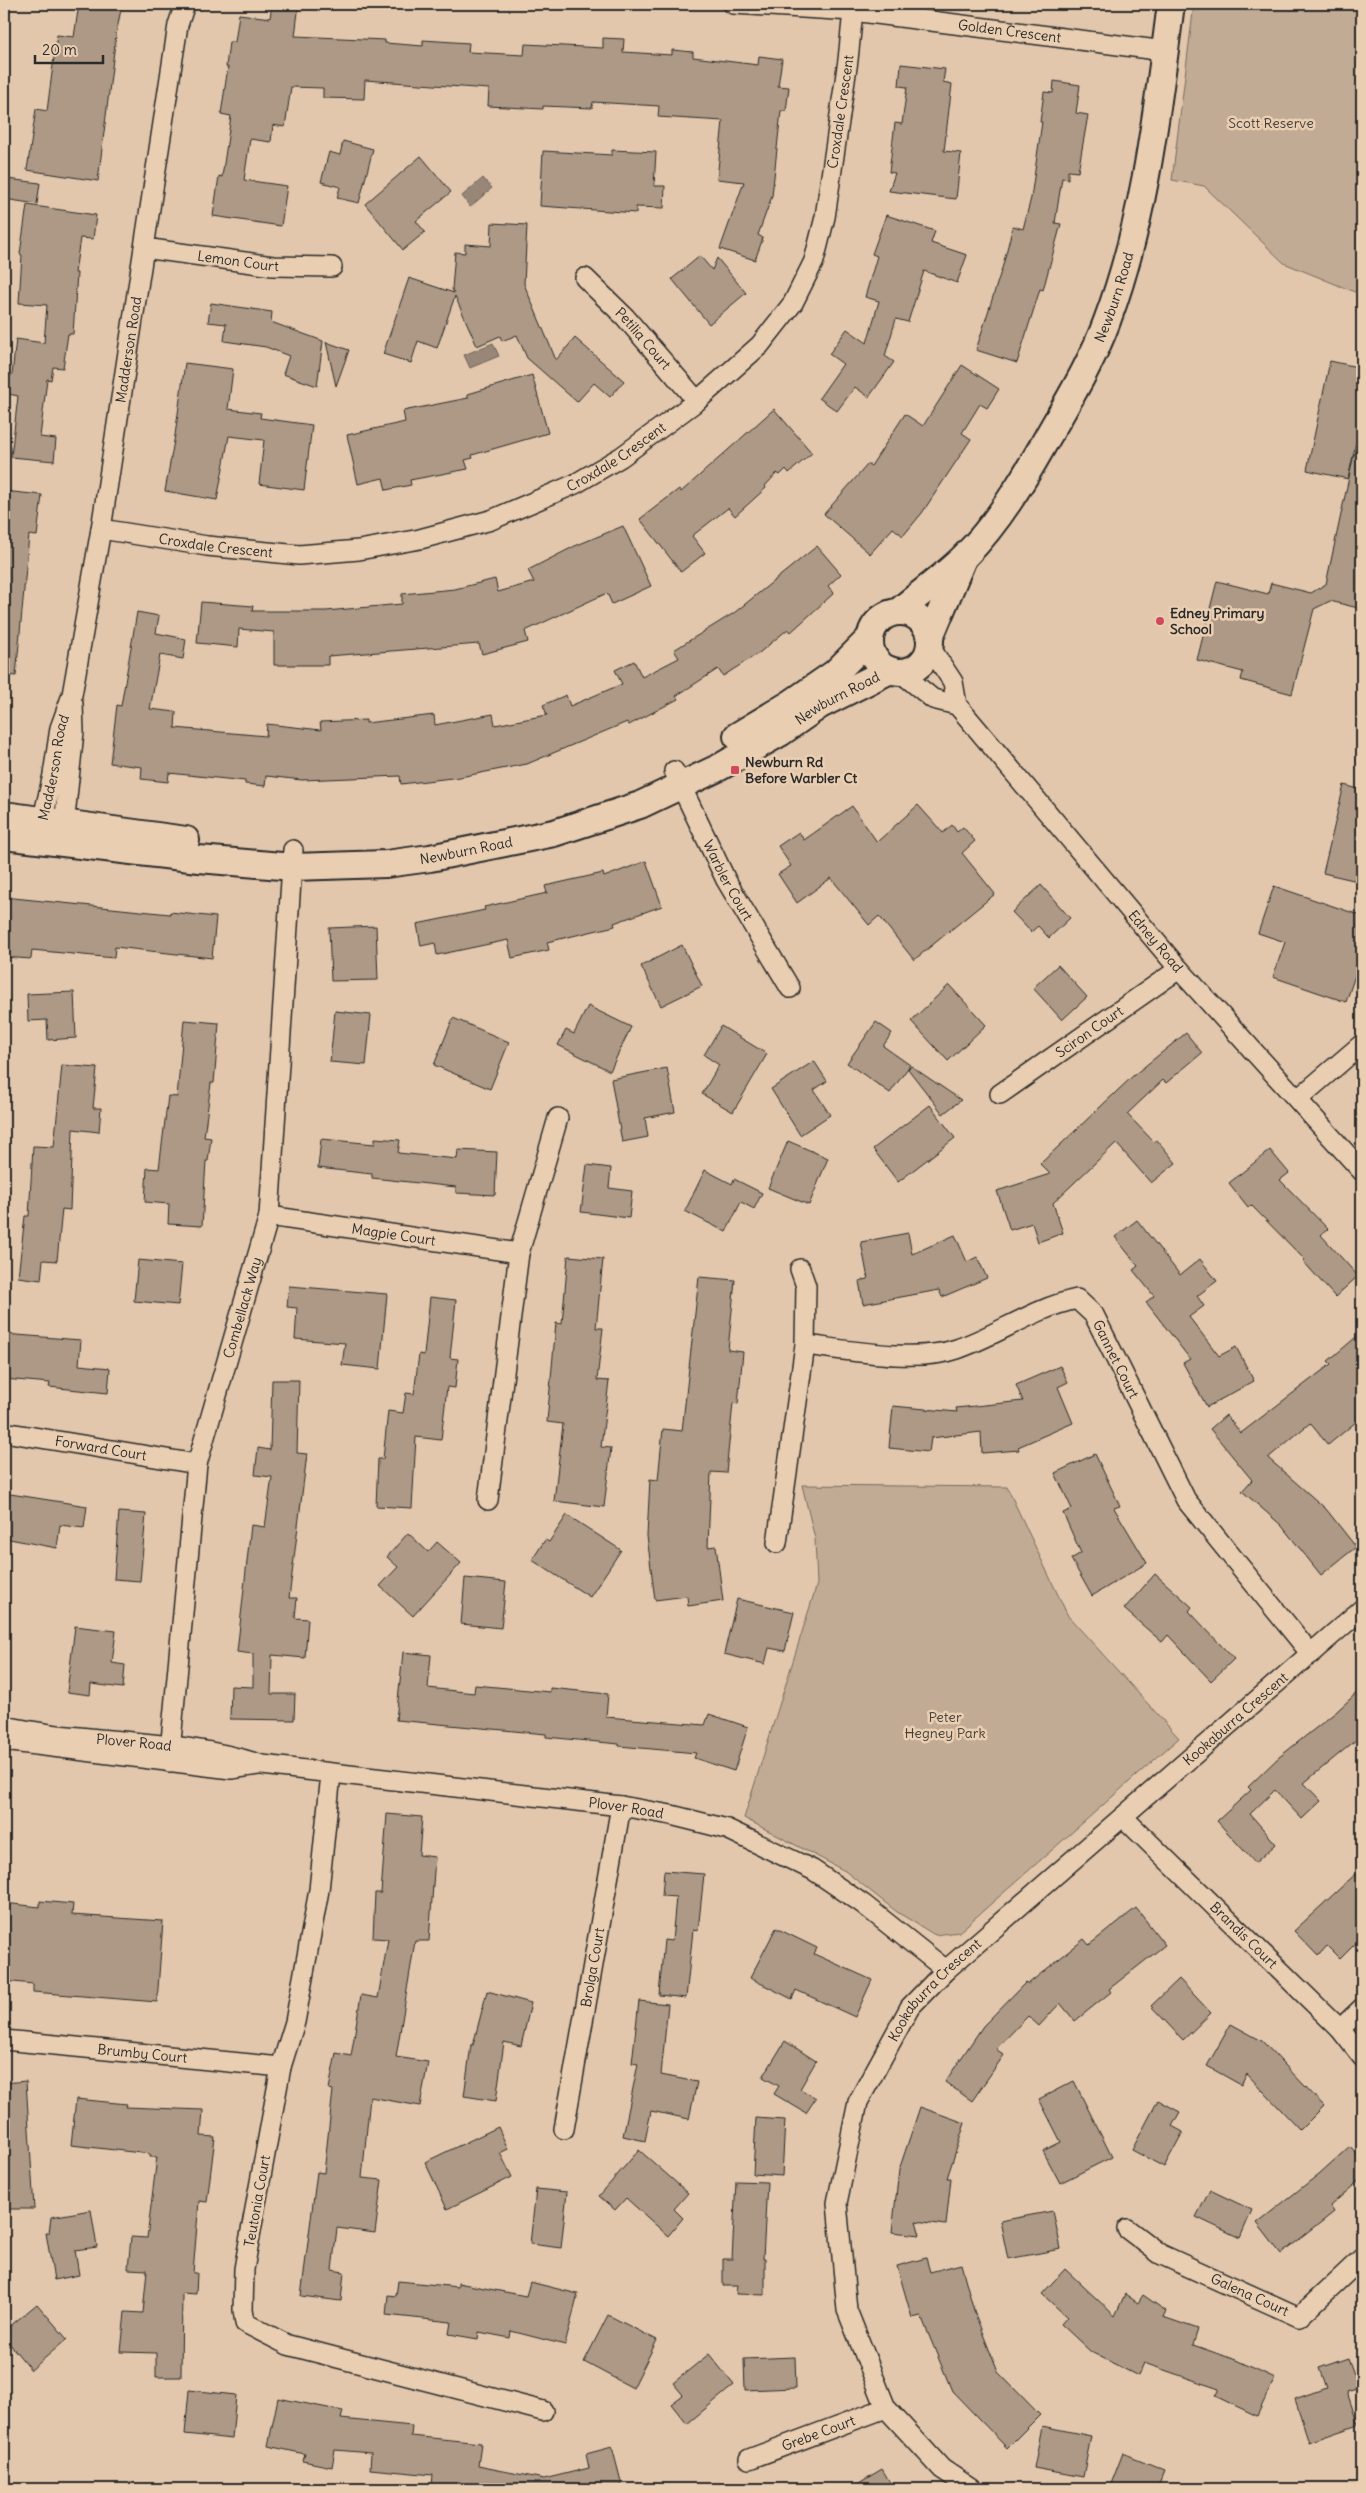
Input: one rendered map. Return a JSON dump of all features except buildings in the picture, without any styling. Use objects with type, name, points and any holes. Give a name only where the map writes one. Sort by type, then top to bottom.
[{"type":"street","name":"Madderson Road","points":[[52,832],[53,775],[60,728],[72,695],[100,529],[178,25],[185,4]]},
{"type":"street","name":"Golden Crescent","points":[[732,4],[853,11],[1165,51]]},
{"type":"street","name":"Newburn Road","points":[[898,612],[965,556],[990,525],[1035,459],[1106,323],[1128,257],[1142,195],[1171,4]]},
{"type":"street","name":"Croxdale Crescent","points":[[100,529],[207,546],[299,555],[359,550],[420,539],[491,520],[575,484],[621,457],[697,401],[760,345],[793,303],[814,260],[825,217],[848,60],[853,11]]},
{"type":"street","name":"Lemon Court","points":[[144,248],[273,266],[332,267]]},
{"type":"street","name":"Petilia Court","points":[[585,278],[625,317],[697,401]]},
{"type":"street","name":"Newburn Road","points":[[930,642],[965,556]]},
{"type":"street","points":[[895,671],[920,665],[926,657],[930,642],[921,620],[914,614],[898,612],[886,615],[878,621],[870,638],[870,647],[874,657],[933,699],[957,705]]},
{"type":"street","name":"Newburn Road","points":[[678,779],[716,749],[790,704],[834,672],[870,638]]},
{"type":"street","name":"Edney Road","points":[[930,642],[952,682],[957,705],[1179,969],[1299,1098],[1362,1171]]},
{"type":"street","name":"Newburn Road","points":[[4,836],[52,832],[199,841],[293,859],[481,832],[529,822],[634,788],[678,779],[780,733],[820,705],[895,671]]},
{"type":"street","name":"Warbler Court","points":[[678,779],[726,880],[790,988]]},
{"type":"street","name":"Newburn Road","points":[[4,815],[52,832]]},
{"type":"street","name":"Combellack Way","points":[[170,1754],[197,1464],[269,1216],[293,859]]},
{"type":"street","name":"Sciron Court","points":[[1000,1094],[1179,969]]},
{"type":"street","points":[[1299,1098],[1362,1044]]},
{"type":"street","points":[[488,1500],[519,1253],[558,1118]]},
{"type":"street","name":"Magpie Court","points":[[269,1216],[519,1253]]},
{"type":"street","points":[[777,1543],[805,1345],[806,1286],[800,1269]]},
{"type":"street","name":"Gannet Court","points":[[805,1345],[875,1354],[924,1354],[956,1350],[1058,1303],[1077,1299],[1094,1315],[1186,1500],[1311,1654]]},
{"type":"street","name":"Forward Court","points":[[4,1432],[197,1464]]},
{"type":"street","name":"Kookaburra Crescent","points":[[972,2489],[942,2469],[886,2408],[847,2310],[837,2203],[858,2102],[910,2007],[946,1970],[1362,1609]]},
{"type":"street","name":"Plover Road","points":[[4,1726],[170,1754]]},
{"type":"street","name":"Plover Road","points":[[4,1741],[170,1754],[230,1754],[262,1765],[621,1806],[671,1815],[727,1829],[812,1870],[863,1904],[946,1970]]},
{"type":"street","name":"Teutonia Court","points":[[331,1774],[319,1890],[294,2022],[281,2067],[244,2269],[243,2310],[245,2324],[288,2345],[543,2411]]},
{"type":"street","name":"Brolga Court","points":[[564,2129],[621,1806]]},
{"type":"street","name":"Brandis Court","points":[[1123,1816],[1340,2029],[1362,2057]]},
{"type":"street","points":[[1340,2029],[1362,2008]]},
{"type":"street","name":"Brumby Court","points":[[4,2040],[281,2067]]},
{"type":"street","name":"Galena Court","points":[[1127,2229],[1160,2254],[1299,2317],[1362,2258]]},
{"type":"street","name":"Grebe Court","points":[[749,2459],[886,2408]]},
{"type":"green space","name":"Scott Reserve","points":[[1194,4],[1362,4],[1362,295],[1284,263],[1204,186],[1172,180]]},
{"type":"green space","name":"Peter Hegney Park","points":[[802,1485],[1007,1487],[1068,1616],[1179,1738],[959,1932],[935,1935],[897,1912],[845,1871],[744,1818],[817,1584],[815,1539]]},
{"type":"shaded area","points":[[483,178],[492,188],[470,207],[462,196]]},
{"type":"shaded area","points":[[493,343],[499,356],[470,368],[464,355]]},
{"type":"place","name":"Edney Primary School","points":[[1160,621]]},
{"type":"place","name":"Newburn Rd Before Warbler Ct","points":[[735,770]]}]
